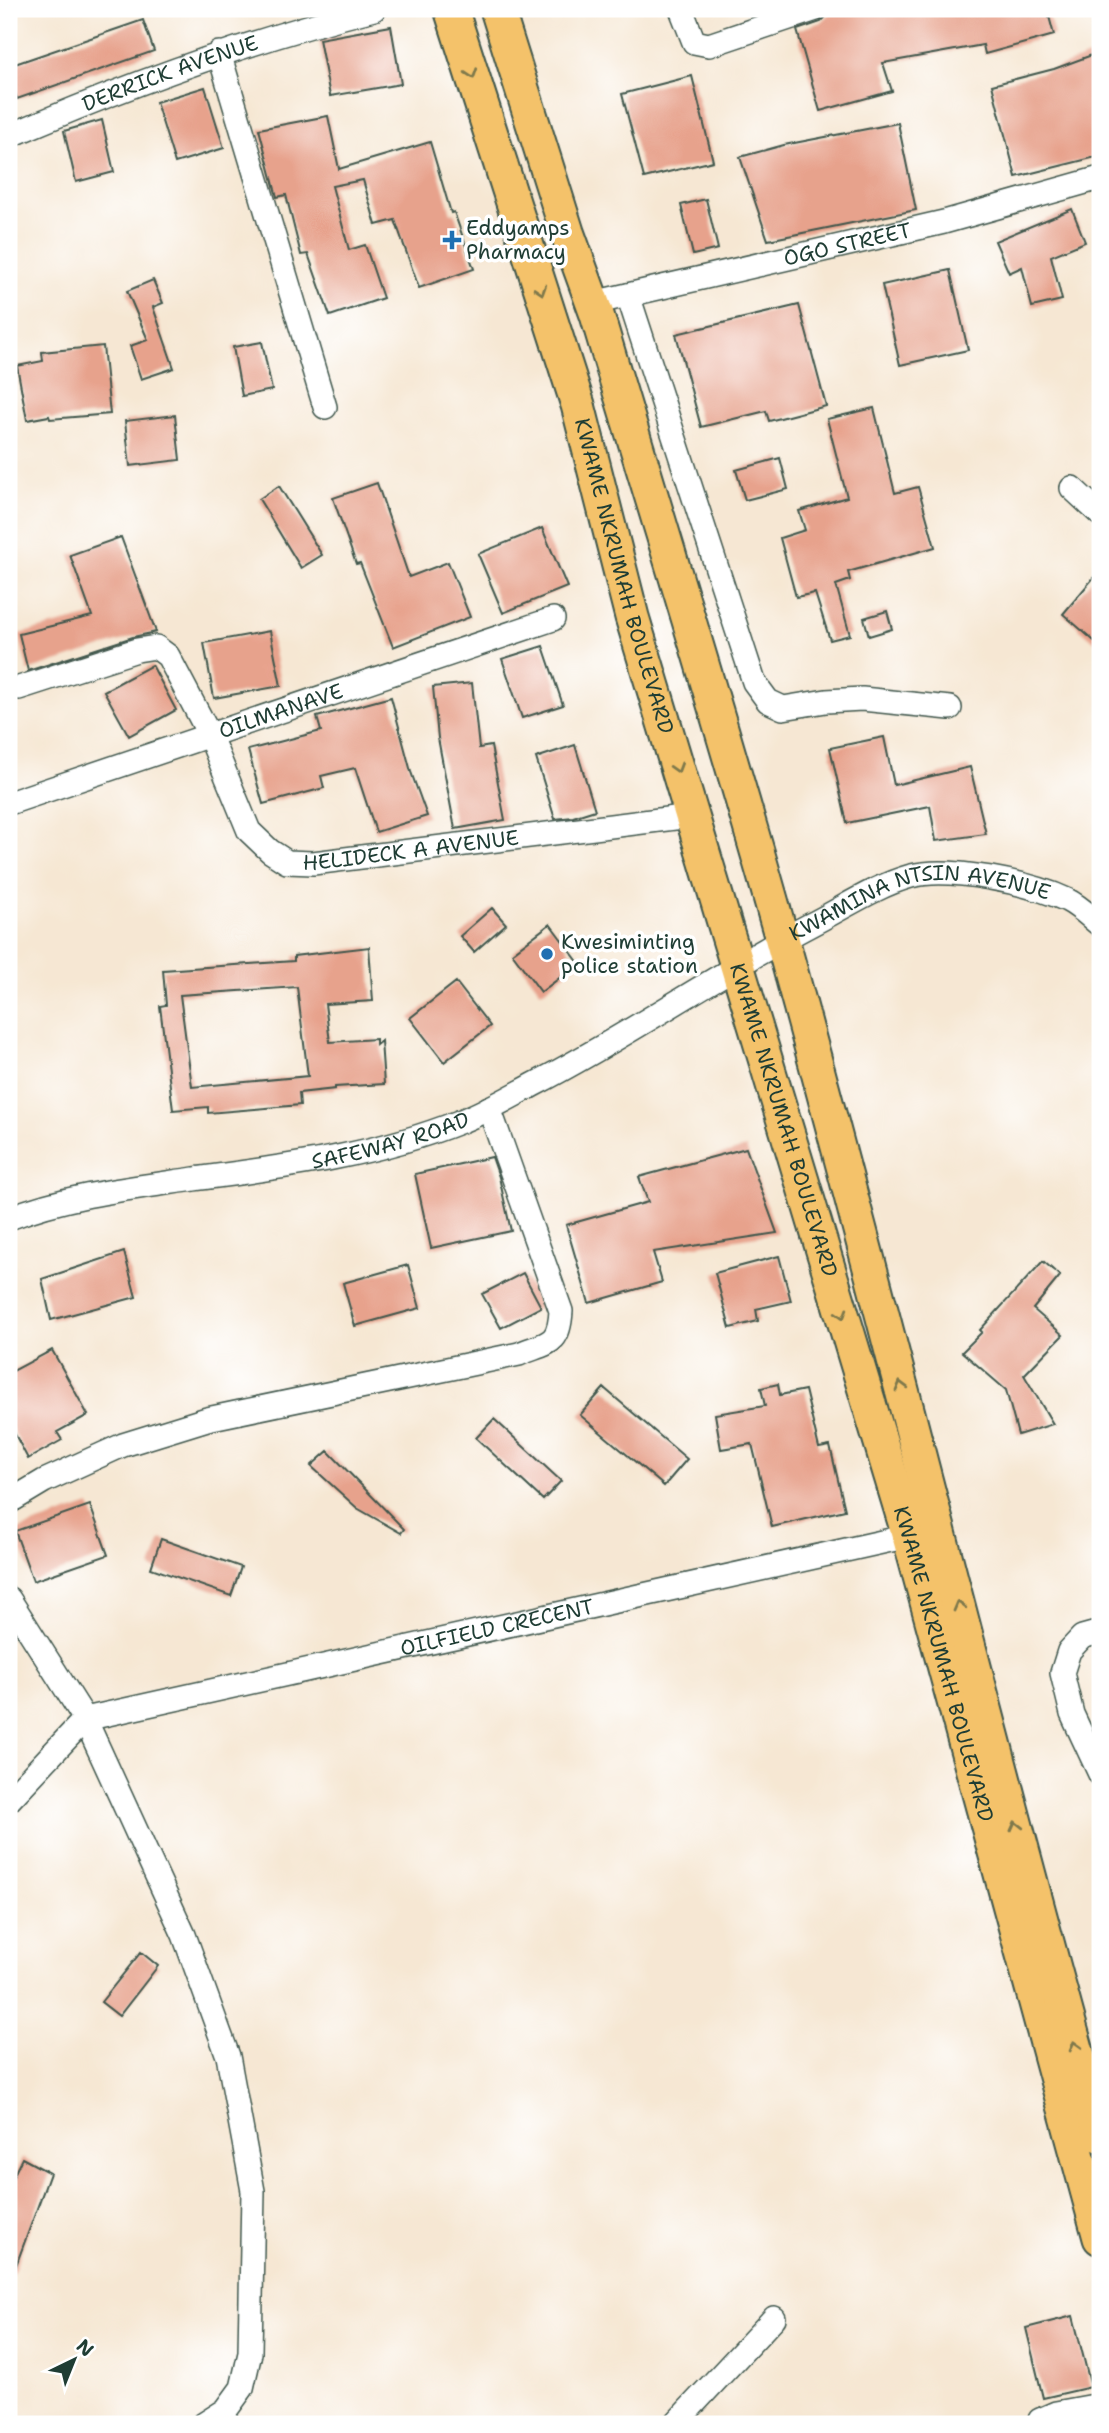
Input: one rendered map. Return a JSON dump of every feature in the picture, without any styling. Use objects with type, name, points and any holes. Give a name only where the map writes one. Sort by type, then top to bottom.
[{"type":"highway","name":"KWAME NKRUMAH BOULEVARD","points":[[451,9],[578,405],[632,617],[909,1536],[1100,2238]]},
{"type":"highway","name":"KWAME NKRUMAH BOULEVARD","points":[[497,9],[567,232],[593,303],[782,940],[970,1646],[1044,1936],[1100,2135]]},
{"type":"street","name":"DERRICK AVENUE","points":[[9,136],[93,100],[219,53],[374,9]]},
{"type":"street","points":[[681,9],[694,42],[709,45],[816,9]]},
{"type":"street","points":[[219,53],[325,407]]},
{"type":"street","name":"OGO STREET","points":[[593,303],[944,222],[1100,178]]},
{"type":"street","points":[[628,295],[754,682],[768,701],[783,708],[862,698],[950,708]]},
{"type":"street","points":[[1072,488],[1100,514]]},
{"type":"street","name":"OILMANAVE","points":[[9,803],[553,619]]},
{"type":"street","name":"HELIDECK A AVENUE","points":[[19,688],[137,650],[156,647],[169,656],[209,734],[249,831],[270,851],[287,862],[313,863],[691,816]]},
{"type":"street","name":"KWAMINA NTSIN AVENUE","points":[[737,965],[880,888],[913,876],[945,874],[986,877],[1020,884],[1071,902],[1100,925]]},
{"type":"street","name":"SAFEWAY ROAD","points":[[9,1218],[32,1209],[123,1189],[373,1151],[460,1122],[611,1042],[737,965]]},
{"type":"street","points":[[9,1502],[44,1481],[123,1445],[183,1427],[308,1397],[519,1354],[552,1340],[560,1332],[561,1311],[489,1108]]},
{"type":"street","name":"OILFIELD CRECENT","points":[[85,1719],[909,1536]]},
{"type":"street","points":[[9,1599],[85,1719],[184,1935],[228,2056],[253,2191],[250,2353],[242,2388],[226,2410],[204,2424]]},
{"type":"street","points":[[1100,1632],[1082,1637],[1069,1651],[1062,1673],[1072,1714],[1100,1774]]},
{"type":"street","points":[[9,1800],[85,1719]]},
{"type":"street","points":[[675,2424],[774,2318]]},
{"type":"street","points":[[1039,2424],[1040,2420],[1056,2413],[1100,2405]]},
{"type":"building","points":[[833,9],[1047,9],[1054,35],[985,54],[983,45],[883,63],[892,91],[820,111],[797,30],[821,22]]},
{"type":"building","points":[[143,20],[154,51],[17,99],[9,76],[9,66]]},
{"type":"building","points":[[391,26],[401,84],[330,96],[319,39]]},
{"type":"building","points":[[1100,52],[1100,156],[1016,177],[992,85],[1054,69]]},
{"type":"building","points":[[692,76],[713,161],[644,178],[622,94]]},
{"type":"building","points":[[205,87],[224,148],[175,163],[156,102]]},
{"type":"building","points":[[328,116],[339,169],[430,142],[451,213],[454,212],[474,269],[419,288],[395,220],[376,225],[363,180],[332,186],[349,250],[365,245],[383,298],[330,316],[308,254],[301,255],[286,195],[277,197],[259,129]]},
{"type":"building","points":[[102,120],[114,172],[76,182],[64,131]]},
{"type":"building","points":[[898,123],[916,210],[768,240],[740,157],[784,145]]},
{"type":"building","points":[[706,199],[718,249],[693,255],[681,205]]},
{"type":"building","points":[[1072,209],[1085,242],[1051,256],[1062,300],[1032,307],[1022,267],[1009,273],[995,241]]},
{"type":"building","points":[[950,270],[968,350],[900,365],[882,285]]},
{"type":"building","points":[[153,280],[163,303],[153,307],[174,368],[141,379],[130,346],[148,340],[127,291]]},
{"type":"building","points":[[799,305],[826,406],[769,421],[766,411],[701,427],[676,334]]},
{"type":"building","points":[[262,342],[272,390],[242,396],[233,347]]},
{"type":"building","points":[[103,346],[110,414],[50,419],[49,416],[27,420],[17,366],[43,361],[42,352]]},
{"type":"building","points":[[874,408],[895,493],[918,487],[935,547],[848,572],[850,580],[836,585],[850,635],[830,640],[815,593],[796,597],[780,538],[805,530],[799,511],[847,497],[827,419]]},
{"type":"building","points":[[175,415],[180,460],[130,466],[125,421]]},
{"type":"building","points":[[780,458],[788,489],[745,500],[736,470]]},
{"type":"building","points":[[377,483],[409,577],[448,562],[470,617],[393,647],[360,563],[356,564],[333,498]]},
{"type":"building","points":[[279,486],[322,555],[301,568],[259,499]]},
{"type":"building","points":[[542,528],[567,587],[503,613],[478,554]]},
{"type":"building","points":[[121,537],[156,632],[28,671],[19,634],[92,616],[70,555]]},
{"type":"building","points":[[1100,570],[1100,646],[1063,614]]},
{"type":"building","points":[[887,611],[892,629],[869,636],[864,618]]},
{"type":"building","points":[[270,631],[281,686],[214,698],[204,643]]},
{"type":"building","points":[[543,646],[563,705],[522,718],[502,659]]},
{"type":"building","points":[[152,665],[176,710],[129,736],[104,691]]},
{"type":"building","points":[[472,683],[479,748],[491,746],[505,820],[455,829],[438,738],[433,687]]},
{"type":"building","points":[[391,697],[411,772],[427,816],[376,832],[355,768],[321,776],[324,788],[263,804],[248,750],[321,731],[317,717]]},
{"type":"building","points":[[884,737],[894,785],[970,767],[986,834],[936,841],[930,806],[847,823],[830,748]]},
{"type":"building","points":[[575,745],[595,810],[555,819],[536,758]]},
{"type":"building","points":[[492,908],[506,924],[474,952],[460,936]]},
{"type":"building","points":[[550,924],[579,963],[541,992],[512,953]]},
{"type":"building","points":[[369,947],[373,1001],[325,1004],[330,1042],[376,1039],[376,1045],[381,1041],[384,1084],[335,1087],[299,1093],[300,1105],[208,1113],[208,1107],[173,1110],[160,1006],[166,1005],[163,970],[294,961],[294,956]],"holes":[[[297,987],[308,1076],[192,1087],[180,995]]]},
{"type":"building","points":[[456,982],[490,1026],[444,1062],[410,1018]]},
{"type":"building","points":[[746,1148],[777,1233],[653,1252],[662,1282],[589,1303],[566,1225],[648,1202],[639,1177]]},
{"type":"building","points":[[492,1157],[511,1231],[431,1248],[415,1174]]},
{"type":"building","points":[[124,1252],[136,1297],[51,1320],[42,1279]]},
{"type":"building","points":[[779,1256],[791,1301],[756,1309],[758,1321],[730,1328],[715,1273]]},
{"type":"building","points":[[1043,1261],[1060,1276],[1033,1309],[1063,1335],[1024,1375],[1053,1424],[1018,1435],[1006,1390],[962,1352]]},
{"type":"building","points":[[408,1265],[420,1308],[355,1326],[343,1283]]},
{"type":"building","points":[[523,1273],[541,1307],[501,1328],[482,1294]]},
{"type":"building","points":[[52,1350],[88,1415],[57,1432],[62,1440],[28,1459],[9,1423],[9,1373]]},
{"type":"building","points":[[778,1384],[780,1395],[805,1390],[819,1448],[830,1446],[845,1510],[772,1527],[752,1444],[721,1449],[715,1414],[765,1406],[761,1388]]},
{"type":"building","points":[[604,1388],[687,1459],[664,1486],[580,1415]]},
{"type":"building","points":[[494,1419],[561,1481],[543,1500],[476,1438]]},
{"type":"building","points":[[328,1451],[404,1529],[401,1533],[357,1508],[311,1466]]},
{"type":"building","points":[[90,1505],[108,1555],[33,1581],[15,1531]]},
{"type":"building","points":[[161,1539],[241,1567],[231,1596],[151,1568]]},
{"type":"building","points":[[141,1952],[158,1966],[119,2016],[101,2002]]},
{"type":"building","points":[[22,2158],[50,2173],[9,2279],[9,2185]]},
{"type":"building","points":[[1073,2316],[1091,2387],[1043,2398],[1026,2328]]},
{"type":"place","name":"Eddyamps Pharmacy","points":[[452,240]]},
{"type":"place","name":"Kwesiminting police station","points":[[547,954]]}]
